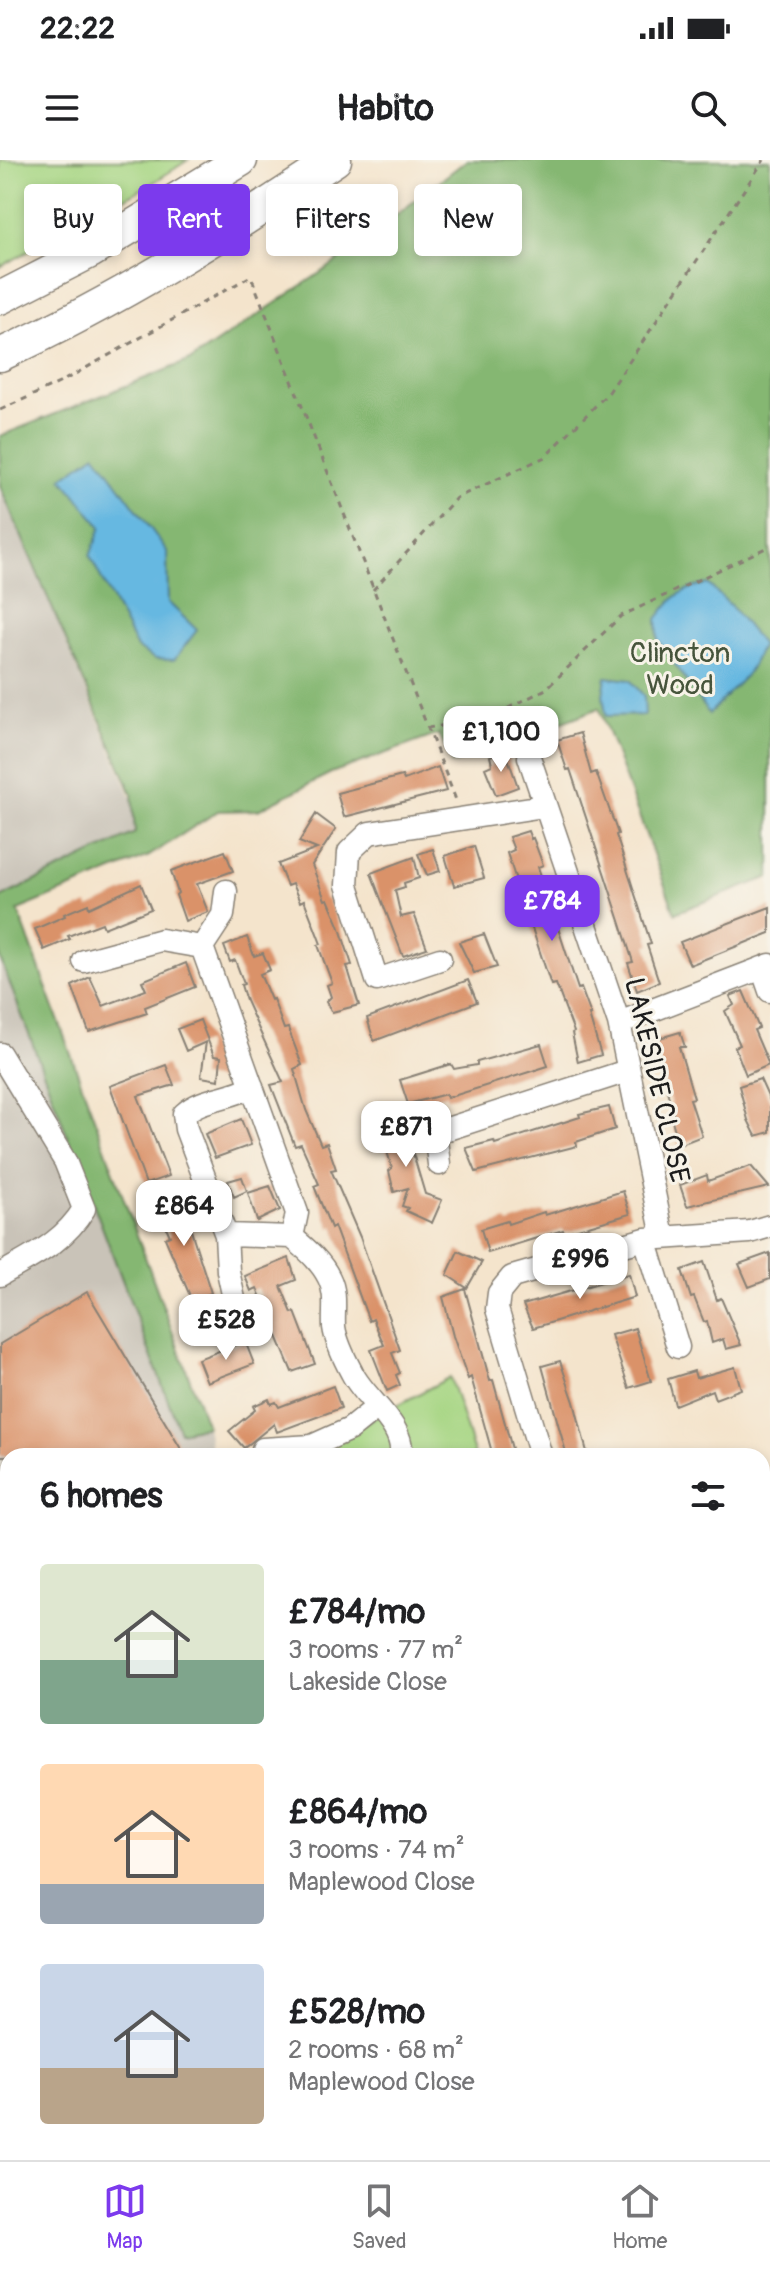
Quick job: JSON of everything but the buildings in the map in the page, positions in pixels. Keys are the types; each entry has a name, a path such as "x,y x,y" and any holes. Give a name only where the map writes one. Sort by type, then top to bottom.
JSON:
{"highway":[{"path":"0,298 90,252 241,160"},
{"path":"0,355 145,281 335,160"}],"street":[{"name":"LAKESIDE CLOSE","path":"529,757 619,1023 654,1238 678,1347"},
{"path":"440,959 377,980 347,885 349,852 369,833 544,806"},
{"path":"202,947 223,915 226,891"},
{"path":"84,961 161,940 202,947"},
{"path":"202,947 297,1213 292,1237"},
{"path":"619,1023 766,967 770,991"},
{"path":"0,1054 65,1161 84,1209 72,1229 0,1275"},
{"path":"439,1164 435,1133 627,1071"},
{"path":"233,1312 226,1235 186,1129 184,1114 193,1106 239,1094 252,1086"},
{"path":"539,1448 497,1309 499,1293 512,1277 654,1238 750,1232 770,1226"},
{"path":"226,1235 292,1237 321,1264 331,1281 335,1304 334,1329 344,1356 353,1376 376,1408 395,1426 402,1448"},
{"path":"279,1448 312,1446 350,1429 376,1408"}],"path":[{"path":"373,590 456,498 545,457 609,392 764,160"},
{"path":"0,410 59,383 251,276 464,818"},
{"path":"427,728 487,719 546,689 621,616 770,546"}],"shaded area":[{"path":"0,486 132,800 135,833 0,898"},
{"path":"0,958 180,1431 207,1426 211,1448 0,1448"}],"green space":[{"path":"0,160 188,160 151,184 138,184 138,191 122,200 122,184 24,184 24,254 0,267"},
{"name":"Clincton Wood","path":"467,160 770,160 770,877 675,913 599,708 452,764 439,734 331,773 258,810 218,811 149,856 18,910 207,1426 180,1432 0,958 0,898 135,833 132,794 0,486 0,436 191,360 344,256 398,256 398,214 414,201 414,256 522,256 522,184 436,184"},
{"path":"450,1377 472,1448 317,1448"}],"water":[{"path":"96,454 167,551 168,602 197,630 174,660 155,659 137,648 90,556 101,527 62,478"},
{"path":"708,584 731,606 762,645 749,672 709,714 658,640 657,619 678,595"},
{"path":"606,677 630,680 644,696 645,715 606,716 603,695"}]}
